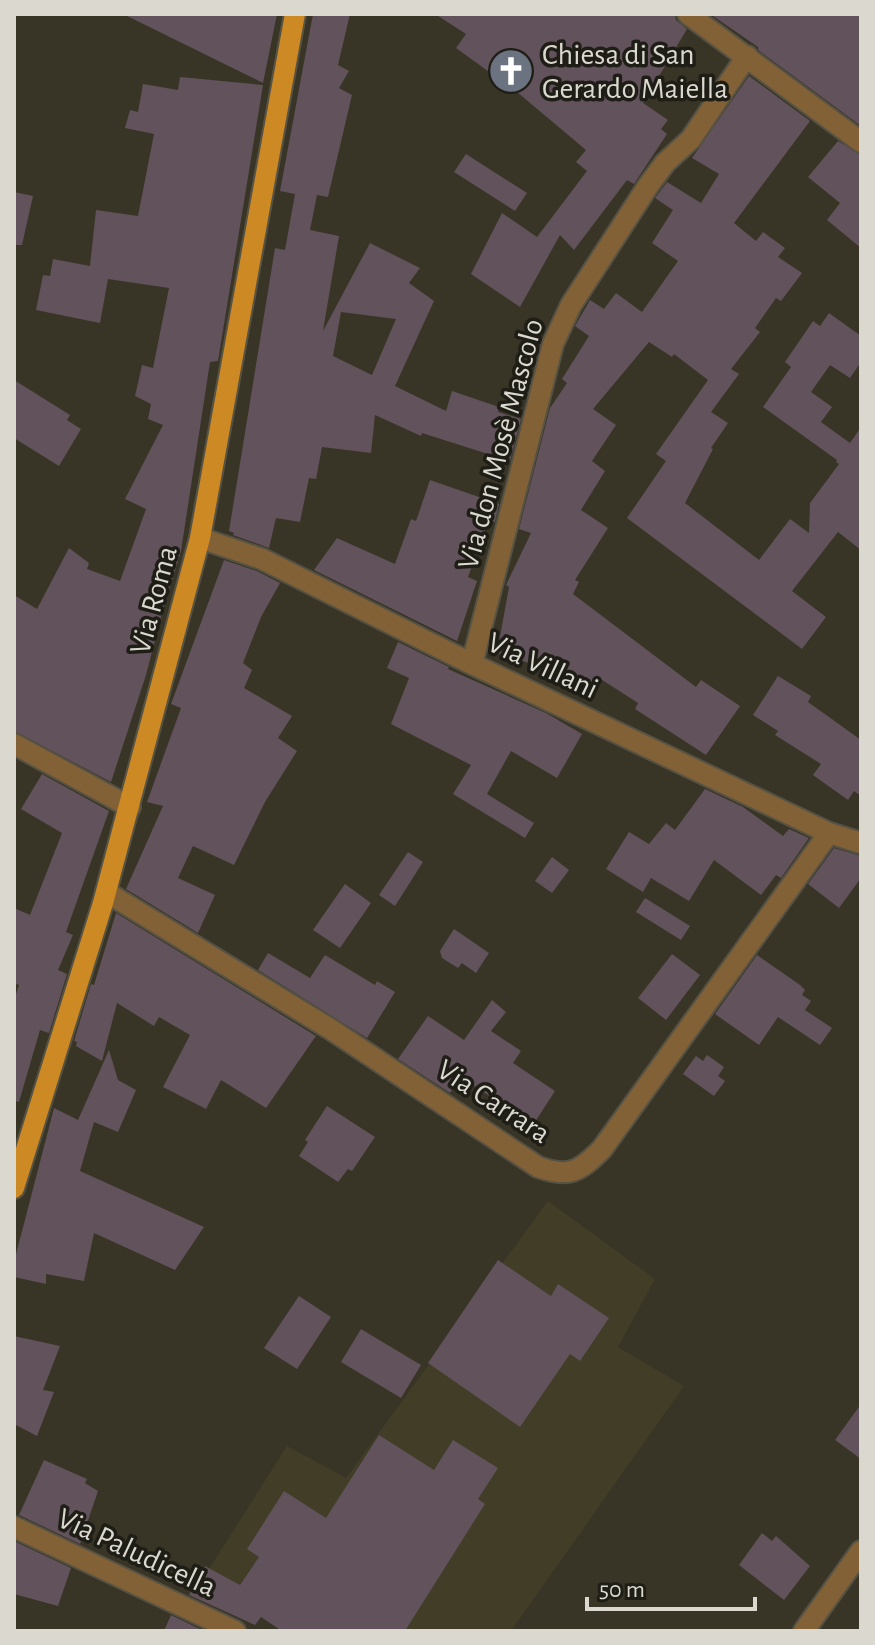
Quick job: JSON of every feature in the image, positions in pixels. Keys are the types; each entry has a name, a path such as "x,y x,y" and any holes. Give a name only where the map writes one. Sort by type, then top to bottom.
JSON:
{"main road":[{"name":"Via Roma","path":"14,1188 106,892 200,538 295,14"}],"street":[{"path":"688,14 861,142"},
{"name":"Via don Mosè Mascolo","path":"472,664 553,344 571,305 648,186 665,163 691,139 747,56"},
{"name":"Via Villani","path":"200,538 262,559 472,664 829,833 861,843"},
{"path":"14,744 130,807"},
{"name":"Via Carrara","path":"106,892 332,1030 538,1167 557,1174 572,1172 587,1164 602,1149 829,833"},
{"name":"Via Paludicella","path":"14,1527 235,1631"},
{"path":"804,1631 861,1551"}],"shaded area":[{"path":"548,1201 655,1279 618,1347 684,1386 511,1631 314,1631 209,1569 287,1446 346,1478"}],"building":[{"path":"123,14 277,14 263,83"},
{"path":"313,14 350,14 338,65 349,71 339,88 352,95 328,197 317,195 310,230 339,236 323,331 370,243 420,268 409,283 434,301 395,386 446,411 452,391 499,407 498,412 521,419 510,461 422,433 421,436 375,415 371,453 322,447 316,479 309,478 300,522 276,518 269,548 229,531 275,248 285,250 295,194 280,191","holes":["341,312 396,319 372,375 333,356"]},
{"path":"435,14 675,14 676,20 687,29 643,103 668,120 661,129 667,134 634,184 627,180 574,250 560,235 520,307 471,274 502,213 537,237 587,171 576,162 586,150 517,92 456,48 466,34"},
{"path":"710,14 861,14 861,126 758,47"},
{"path":"749,76 810,121 734,223 756,241 763,232 785,248 778,257 802,273 781,301 776,298 755,328 760,332 731,369 739,374 711,412 728,423 711,448 685,503 759,560 790,519 809,533 810,503 839,464 763,407 791,367 785,362 813,321 820,326 829,313 861,336 861,362 850,378 830,365 811,392 832,407 821,422 850,443 861,427 861,550 838,532 792,591 826,617 802,649 627,518 666,461 656,454 708,380 674,354 672,357 649,342 593,409 616,425 592,461 605,471 581,510 608,528 575,580 579,582 573,594 696,687 701,680 740,706 706,755 635,709 638,703 599,678 589,692 545,661 542,667 497,653 509,587 506,585 531,533 519,529 550,408 567,383 562,379 589,336 575,326 590,300 604,309 616,293 642,312 678,261 652,243 673,210 655,198 667,182 701,203 719,174 692,158"},
{"path":"180,77 263,85 218,361 210,362 181,551 146,675 111,782 14,731 14,595 37,609 69,548 89,563 87,569 120,581 146,509 125,499 163,425 148,419 151,404 135,396 142,365 153,368 169,288 108,279 100,323 36,310 43,275 50,276 53,259 90,266 96,210 138,216 154,134 125,128 130,110 138,112 143,84 178,90"},
{"path":"838,141 861,155 861,248 827,220 840,203 808,177"},
{"path":"466,154 527,193 515,211 454,172"},
{"path":"14,192 33,196 22,245 14,245"},
{"path":"14,380 70,415 67,420 81,429 59,466 14,438"},
{"path":"430,480 499,504 495,522 489,520 468,577 477,581 457,641 314,570 337,538 395,564 411,519 416,521"},
{"path":"224,560 280,583 261,617 243,663 252,670 244,688 292,716 278,738 297,751 265,802 234,865 193,846 178,878 215,895 198,933 126,889 163,806 147,802 181,708 171,704"},
{"path":"398,642 448,669 546,713 582,734 557,778 511,751 487,794 534,823 525,838 453,794 471,765 391,724 409,678 387,668"},
{"path":"778,676 811,696 808,702 861,740 861,796 854,791 848,800 813,775 821,764 775,735 778,731 753,715"},
{"path":"42,774 109,811 66,932 73,935 58,970 67,974 49,1033 40,1030 19,1102 14,1101 14,1000 19,985 14,983 14,908 30,915 62,833 21,809"},
{"path":"705,789 743,807 783,836 789,829 809,838 781,878 776,875 761,895 714,860 689,901 651,878 643,892 606,869 629,832 649,844 666,823 675,830"},
{"path":"834,848 861,856 861,878 839,908 808,884"},
{"path":"408,852 423,862 395,906 379,895"},
{"path":"552,857 569,870 552,893 535,881"},
{"path":"345,884 371,903 340,948 313,930"},
{"path":"645,898 690,926 681,940 636,912"},
{"path":"116,913 316,1036 266,1108 221,1080 206,1109 163,1087 190,1035 159,1017 154,1026 117,1003 102,1061 76,1046 77,1042 74,1041 91,984 94,985"},
{"path":"454,929 489,953 476,973 462,963 458,968 442,958 440,951"},
{"path":"268,953 310,978 325,955 375,985 377,981 395,992 367,1038 258,970"},
{"path":"672,954 700,975 666,1020 638,998"},
{"path":"757,955 800,985 805,990 802,995 811,1001 805,1010 832,1028 820,1045 778,1017 759,1045 715,1014"},
{"path":"492,1000 506,1012 491,1031 521,1051 513,1063 555,1091 533,1125 461,1077 450,1093 398,1059 428,1016 464,1040"},
{"path":"109,1050 118,1080 136,1090 118,1132 94,1122 80,1171 204,1227 175,1270 94,1233 84,1281 46,1274 46,1284 14,1277 14,1262 54,1108 78,1120"},
{"path":"707,1055 724,1067 718,1076 725,1081 714,1096 683,1074 696,1056 703,1061"},
{"path":"327,1106 375,1137 352,1171 348,1169 338,1182 299,1156 308,1142 305,1140"},
{"path":"498,1260 551,1296 558,1284 609,1318 580,1361 570,1354 520,1427 428,1363"},
{"path":"299,1296 331,1317 297,1369 264,1348"},
{"path":"361,1329 421,1365 401,1398 341,1362"},
{"path":"14,1336 60,1346 43,1390 54,1392 37,1436 14,1424"},
{"path":"861,1404 861,1459 835,1440"},
{"path":"379,1435 434,1470 453,1440 498,1468 478,1499 485,1504 405,1631 282,1631 261,1617 255,1625 189,1595 205,1566 240,1585 259,1557 247,1549 284,1491 326,1518"},
{"path":"44,1460 87,1479 85,1483 98,1491 80,1544 19,1515"},
{"path":"762,1533 772,1541 776,1536 810,1566 784,1600 739,1565"},
{"path":"14,1541 71,1568 58,1606 14,1594"},
{"path":"171,1615 204,1631 164,1631"}],"place":[{"name":"Chiesa di San Gerardo Maiella","path":"511,71"}]}
